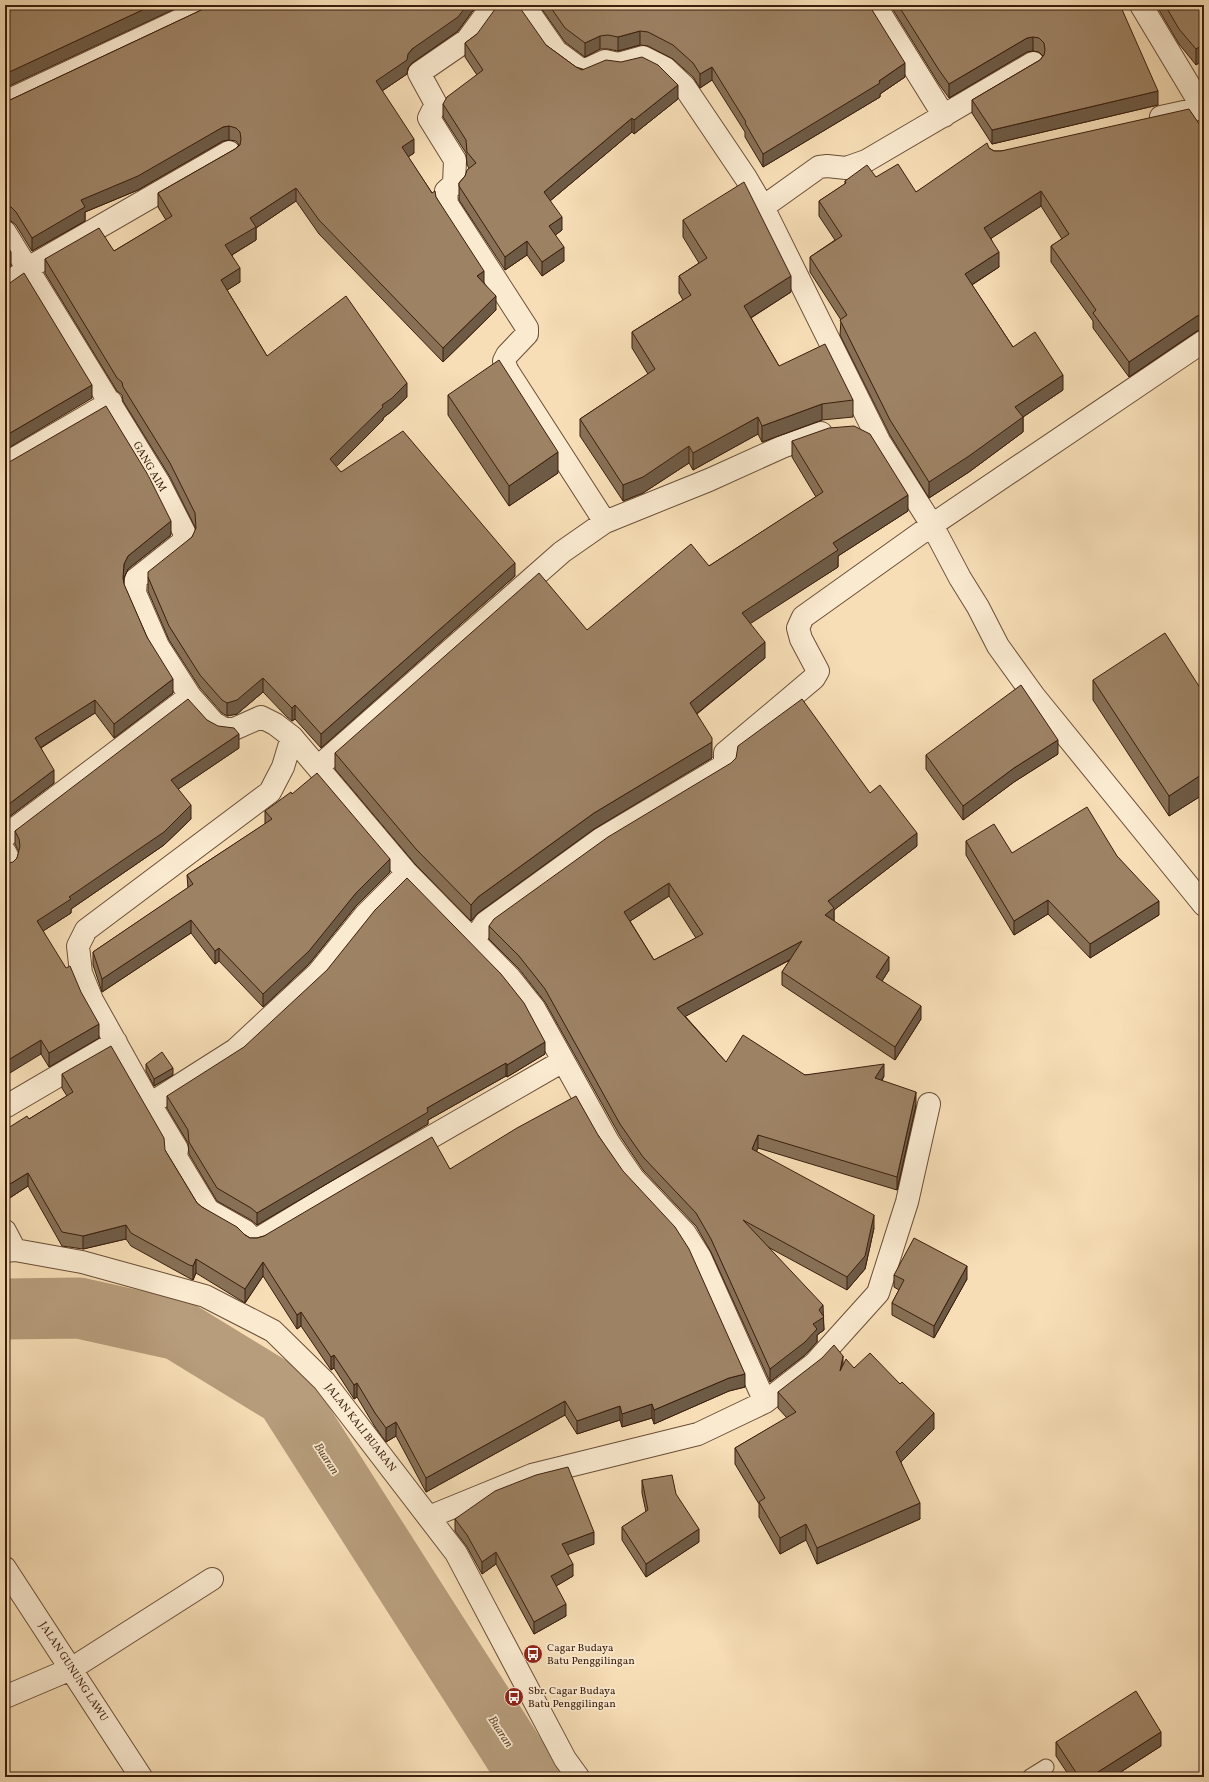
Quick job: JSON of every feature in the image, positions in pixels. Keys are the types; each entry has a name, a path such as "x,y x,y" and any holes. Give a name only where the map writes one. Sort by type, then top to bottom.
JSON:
{"street":[{"path":"5,102 212,5"},
{"path":"493,5 467,40 419,73 436,104 429,118 455,160 454,184 446,191 447,204 527,328 527,334 507,355 504,361 507,370 605,522"},
{"path":"524,5 556,51 583,71 605,61 618,64 642,57 665,68 684,86 746,178 763,207 878,441 932,524 998,646 1034,696 1204,905"},
{"path":"875,5 944,116"},
{"path":"1141,5 1203,109 1142,122"},
{"path":"763,207 819,167 827,166 846,168 866,161 1033,63"},
{"path":"5,286 28,268 229,152"},
{"name":"GANG AIM","path":"5,232 159,482 184,532 184,541 136,579 135,593 158,646 190,696"},
{"path":"474,940 485,923 595,844 725,766 725,753 817,675 818,671 801,639 798,628 803,617 932,524 1204,341"},
{"path":"5,464 110,402"},
{"path":"318,767 562,552 605,522 709,480 782,447 826,432 858,429 878,441"},
{"path":"5,836 190,696 214,723 224,729 234,729 261,717 275,724 292,737 407,873 510,978 534,1008 567,1066 563,1061"},
{"path":"292,737 283,767 270,792 86,930 78,946 81,973 92,1000 177,1149 176,1157 208,1210 245,1231 254,1240 258,1239 334,1193 563,1061"},
{"path":"5,852 8,858 7,865 5,866"},
{"path":"150,1104 235,1050 318,973 366,914 407,873"},
{"path":"5,1107 116,1042"},
{"path":"563,1061 609,1143 633,1178 685,1233 700,1257 765,1402"},
{"path":"429,1517 532,1475 698,1434 765,1402 814,1364 878,1293 906,1202 929,1104"},
{"path":"5,1231 10,1251"},
{"name":"JALAN KALI BUARAN","path":"10,1251 82,1262 205,1296 273,1331 324,1381 456,1553 565,1759 578,1777"},
{"name":"JALAN GUNUNG LAWU","path":"5,1568 141,1777"},
{"path":"5,1697 71,1669 212,1579"}],"lane":[{"path":"1030,1777 1046,1767"}],"building":[{"path":"5,5 153,5 5,74"},
{"path":"212,5 467,5 458,17 412,49 408,54 407,60 376,81 414,139 402,147 432,193 435,191 436,197 484,271 477,276 496,296 443,348 319,220 296,188 250,218 256,227 225,245 240,268 221,280 267,356 346,296 407,383 392,398 382,405 383,407 330,459 341,472 403,431 515,563 321,734 295,705 292,708 263,678 237,700 227,703 222,700 200,675 169,626 148,577 148,572 192,537 196,528 195,513 170,463 123,387 122,382 117,378 45,259 99,228 114,251 172,216 158,193 235,149 240,145 240,132 236,128 229,126 223,127 138,176 81,200 85,207 32,238 16,212 11,207 5,206 5,101"},
{"path":"498,5 518,5 546,45 582,70 606,60 621,62 642,57 658,65 678,85 634,120 632,118 544,192 562,217 549,226 564,247 542,262 527,241 505,257 459,186 459,183 465,176 467,170 476,163 467,152 466,140 443,104 447,97 483,70 465,43 477,34"},
{"path":"549,5 869,5 905,63 879,81 880,83 763,154 745,123 746,122 712,67 700,74 693,63 673,45 648,32 640,31 618,37 608,35 600,36 585,43 565,28"},
{"path":"898,5 1120,5 1158,91 992,130 972,100 1040,60 1044,55 1044,43 1039,38 1027,38 949,84"},
{"path":"1165,5 1204,5 1204,44 1196,49 1179,29"},
{"path":"1189,109 1204,131 1204,314 1197,316 1129,362 1093,313 1096,310 1051,246 1069,234 1041,191 984,228 999,252 965,274 1013,347 1035,332 1063,375 1015,407 1023,417 969,456 929,482 890,420 840,320 847,315 810,257 842,236 819,201 846,183 845,181 867,165 876,177 898,164 916,192 987,143 989,148 994,151 1001,151"},
{"path":"744,182 791,276 744,306 779,366 825,344 853,400 822,404 762,426 758,417 693,453 689,446 643,477 623,485 580,419 655,369 632,332 691,295 679,276 707,258 683,220"},
{"path":"5,242 11,252 5,257"},
{"path":"24,273 92,385 5,436 5,284 7,285"},
{"path":"499,360 558,452 509,486 448,395"},
{"path":"106,406 148,475 171,521 128,556 124,564 123,578 124,584 147,637 173,679 114,724 95,700 35,738 54,770 5,807 5,463 11,461"},
{"path":"854,426 870,434 908,495 833,543 838,550 742,613 765,642 690,703 712,738 712,742 594,813 478,897 471,905 416,849 335,753 539,573 587,630 691,544 709,566 823,492 792,441 829,428"},
{"path":"1165,633 1204,694 1204,773 1169,796 1093,680"},
{"path":"1021,685 1058,740 1014,768 963,806 926,755"},
{"path":"188,699 207,720 218,726 234,728 239,734 171,780 191,805 164,832 69,897 71,899 37,921 66,968 70,966 81,992 99,1024 49,1053 41,1040 5,1062 5,864 13,862 17,858 20,846 19,839 15,831"},
{"path":"802,699 870,793 880,785 917,833 828,901 834,908 825,915 889,957 876,977 921,1006 895,1047 782,972 802,941 677,1008 726,1062 743,1035 805,1075 884,1064 875,1078 916,1092 897,1177 758,1135 752,1149 874,1215 865,1256 847,1277 743,1220 823,1305 819,1310 824,1317 813,1324 817,1329 805,1342 770,1369 711,1239 696,1213 643,1157 620,1124 545,989 519,956 489,926 494,919 608,837 731,763 736,758 738,746","holes":["669,883 703,934 654,960 624,912"]},
{"path":"317,773 390,859 356,893 309,951 263,994 219,948 215,951 191,920 102,979 93,952 193,884 187,875 272,819 265,811 291,792 292,794"},
{"path":"1087,807 1117,856 1159,901 1090,944 1048,900 1014,921 966,841 994,824 1012,853"},
{"path":"407,878 501,974 524,1003 545,1042 507,1065 506,1063 427,1108 428,1112 257,1213 217,1188 189,1142 188,1130 167,1096 244,1047 327,970 375,910"},
{"path":"111,1046 164,1138 165,1150 197,1203 237,1227 250,1238 264,1236 432,1137 450,1169 517,1128 576,1096 598,1135 623,1171 675,1227 689,1249 745,1374 729,1378 654,1410 652,1404 622,1414 620,1406 577,1421 565,1401 426,1478 396,1422 386,1428 357,1383 354,1385 334,1355 331,1357 301,1312 297,1315 263,1262 245,1289 196,1259 193,1266 189,1265 131,1233 126,1225 83,1236 62,1232 28,1173 5,1187 5,1130 27,1116 29,1119 73,1092 62,1074"},
{"path":"162,1052 173,1068 154,1079 146,1064"},
{"path":"914,1238 967,1266 934,1326 892,1303 904,1280 894,1275"},
{"path":"834,1345 843,1356 840,1371 846,1359 854,1368 870,1353 900,1384 902,1382 934,1413 896,1452 920,1503 817,1548 806,1524 780,1538 759,1502 765,1498 735,1448 796,1412 778,1392 822,1358"},
{"path":"568,1467 594,1532 562,1544 573,1564 551,1576 566,1604 534,1622 496,1552 482,1562 467,1535 455,1519 495,1491 536,1475"},
{"path":"672,1475 676,1494 699,1529 646,1564 622,1527 648,1510 642,1480"},
{"path":"1136,1691 1161,1732 1090,1777 1079,1777 1056,1742"}],"waterway":[{"name":"Buaran","path":"5,1309 79,1308 178,1330 286,1396 529,1777"}],"place":[{"name":"Cagar Budaya Batu Penggilingan","path":"533,1654"},
{"name":"Sbr. Cagar Budaya Batu Penggilingan","path":"514,1697"}]}
